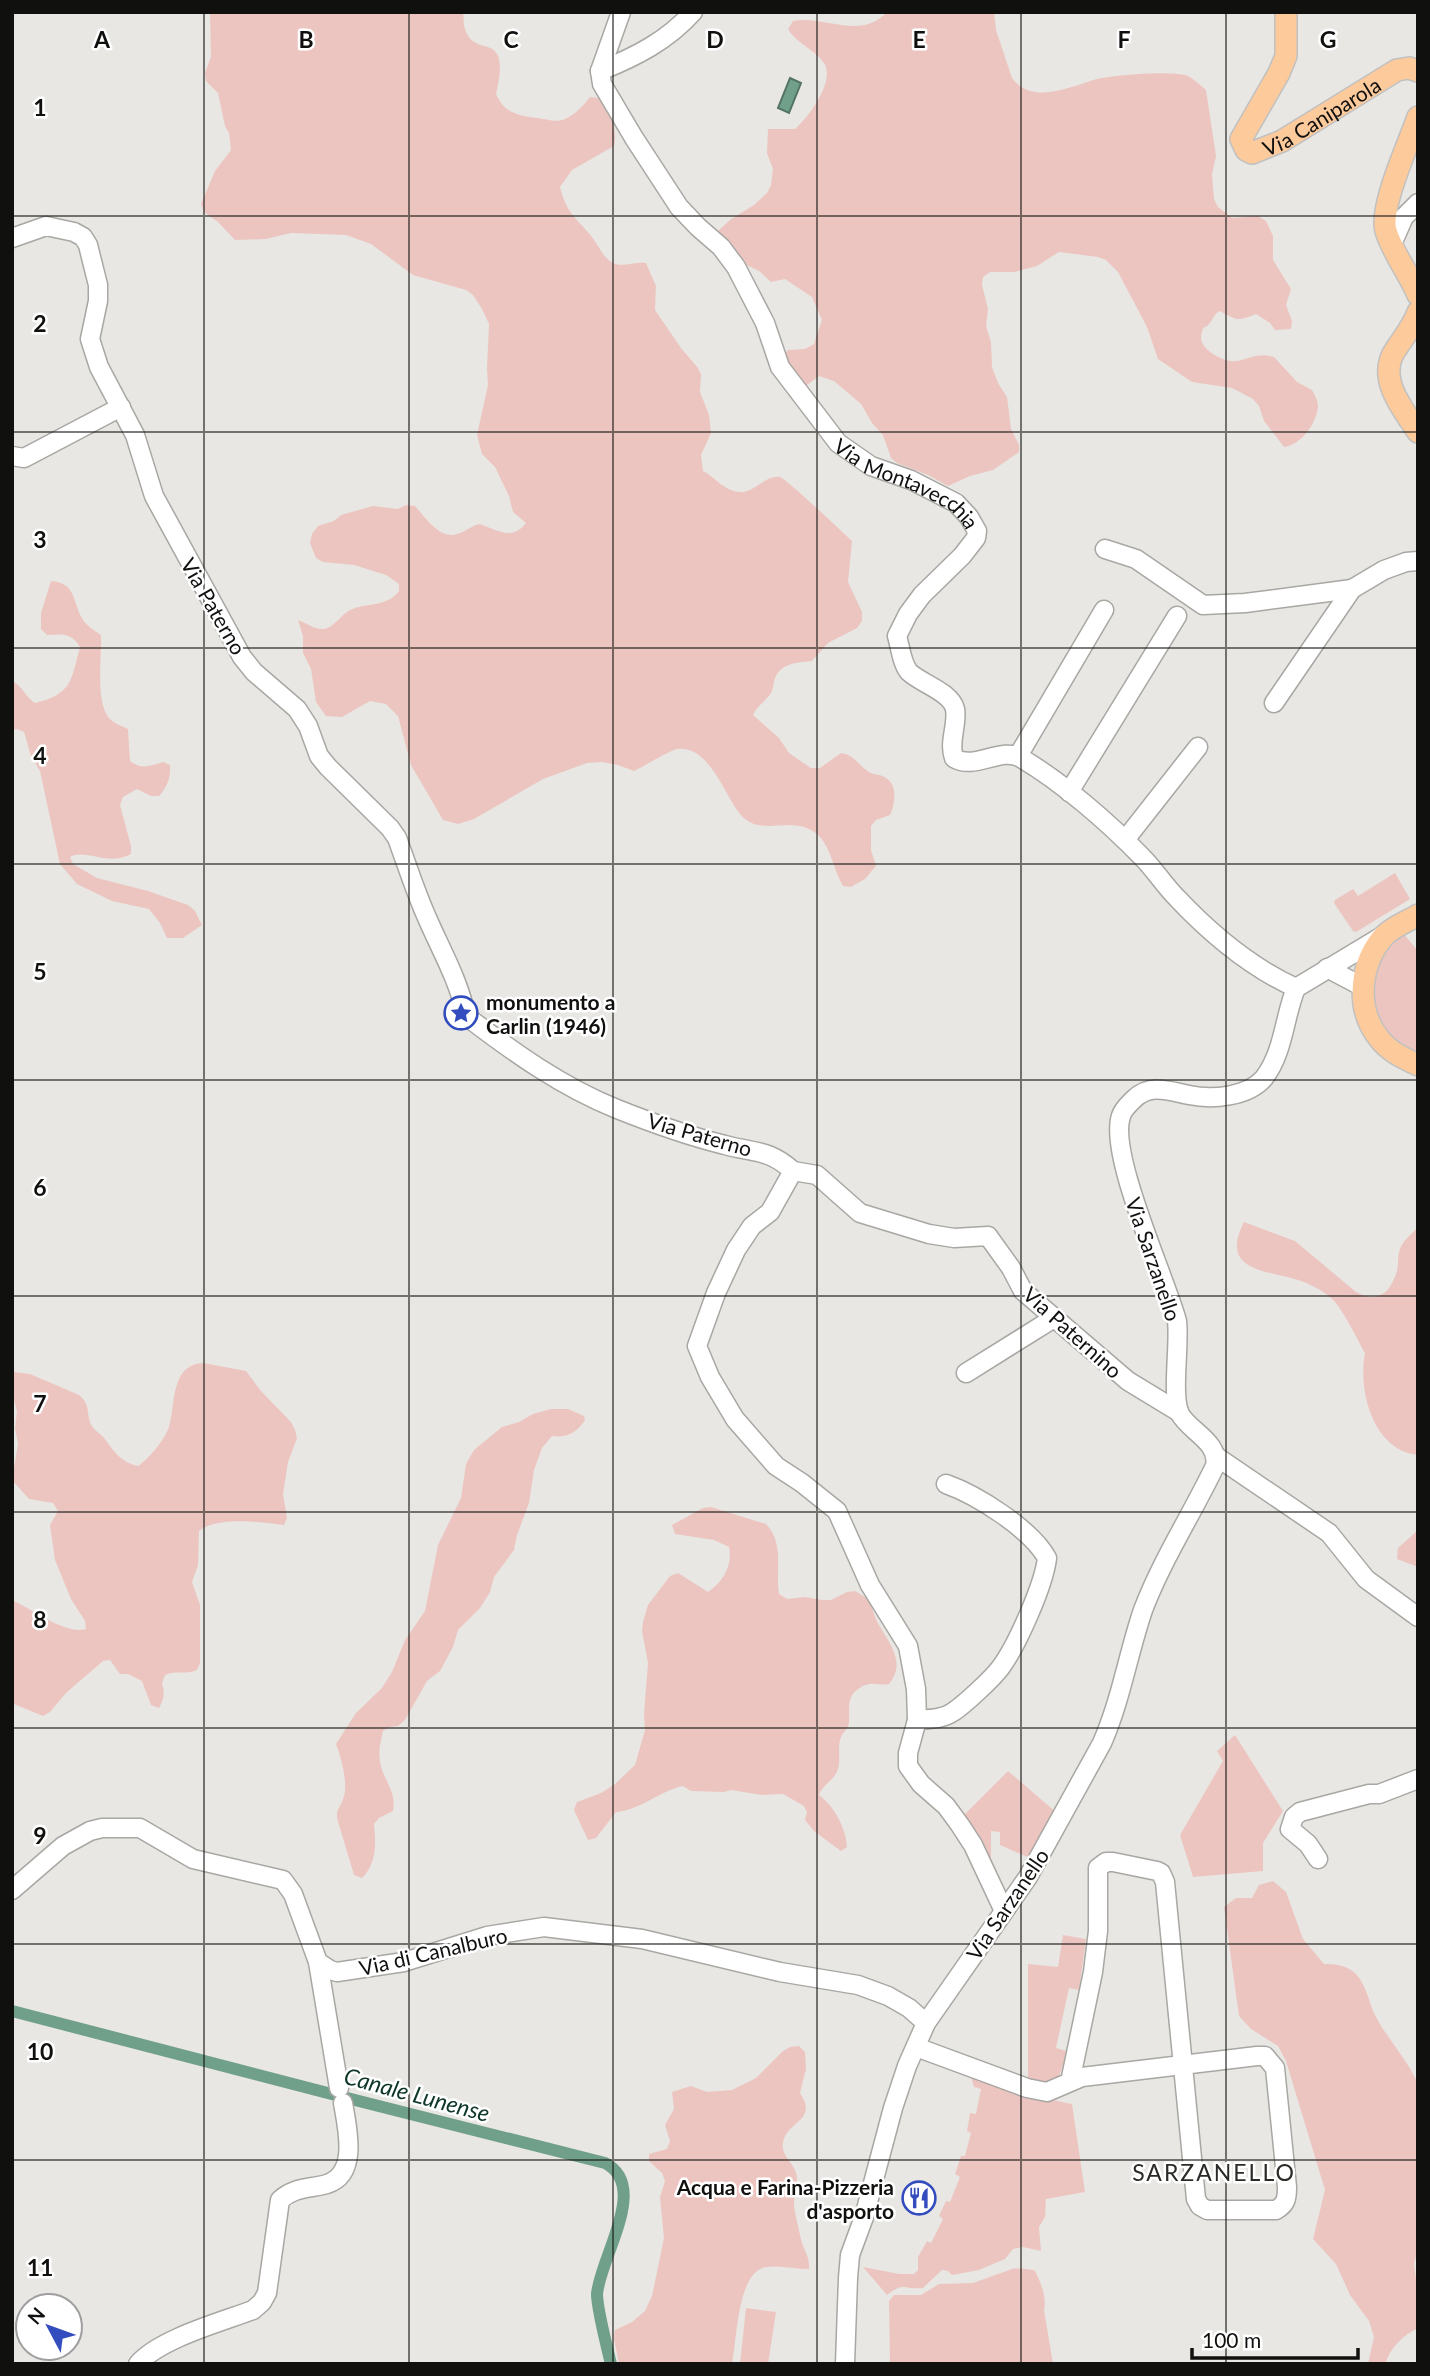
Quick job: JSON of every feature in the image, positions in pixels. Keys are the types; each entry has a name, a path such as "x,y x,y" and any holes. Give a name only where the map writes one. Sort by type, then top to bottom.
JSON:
{"main road":[{"name":"Via Caniparola","path":"1286,12 1286,55 1279,73 1241,139 1246,150 1252,153 1282,141 1397,70 1409,68 1418,71"},
{"path":"1418,117 1385,212 1386,231 1418,295"},
{"path":"1418,312 1390,358 1387,368 1393,390 1418,432"},
{"path":"1418,915 1386,934 1373,953 1364,980 1364,1006 1377,1036 1399,1056 1418,1065"}],"street":[{"path":"600,71 621,12"},
{"path":"600,71 649,49 693,12"},
{"name":"Via Montavecchia","path":"600,71 602,84 680,207 721,247 736,267 765,323 779,367 838,443 871,466 911,480 956,503 969,517 977,531 976,538 962,556 922,595 897,636 907,670 929,687 946,695 955,709 951,751 954,758 965,763 1003,755 1018,756"},
{"path":"1392,244 1404,217 1418,203"},
{"name":"Via Paterno","path":"12,238 46,226 74,232 83,237 88,245 95,267 98,293 95,324 90,339 99,368 135,435 154,496 242,657 254,672 297,709 307,726 318,756 379,816 397,838 427,919 451,968 466,1016 575,1091 690,1135 727,1146 764,1151 780,1158 793,1171"},
{"path":"12,456 24,457 121,407"},
{"path":"1105,549 1136,559 1203,605 1245,603 1352,589 1384,570 1406,562 1418,561"},
{"path":"1274,703 1352,589"},
{"path":"1104,610 1018,756 1069,792 1125,840 1199,919 1269,976 1296,988 1386,934"},
{"path":"1069,792 1177,617"},
{"path":"1125,840 1198,747"},
{"path":"1343,959 1364,980"},
{"path":"1327,968 1364,980"},
{"name":"Via Sarzanello","path":"1179,1412 1177,1321 1131,1191 1120,1144 1120,1117 1137,1096 1161,1088 1205,1097 1241,1093 1253,1088 1272,1065 1284,1035 1296,988"},
{"path":"793,1171 770,1212 752,1226 736,1250 716,1293 697,1346 710,1377 735,1419 776,1466 803,1483 837,1511 870,1585 908,1646 916,1689 917,1720 908,1753 908,1766 921,1784 946,1806 960,1825 973,1845 1003,1911"},
{"name":"Via Paternino","path":"793,1171 817,1175 860,1213 929,1234 954,1238 988,1236 1011,1268 1023,1291 1128,1381 1179,1412"},
{"path":"966,1373 1054,1318"},
{"path":"1179,1412 1217,1457 1329,1533 1348,1560 1366,1579 1418,1617"},
{"name":"Via Sarzanello","path":"845,2364 850,2255 864,2217 893,2108 916,2047 926,2023 1035,1866 1102,1743 1112,1720 1144,1608 1159,1573 1215,1466 1217,1457"},
{"path":"917,1720 938,1719 953,1712 1000,1669 1031,1606 1047,1558 1033,1539 1013,1523 960,1489 946,1484"},
{"path":"1318,1859 1308,1844 1290,1829 1294,1817 1300,1812 1369,1794 1379,1794 1418,1779"},
{"path":"12,1890 63,1846 90,1831 102,1828 140,1828 193,1859 283,1880 293,1894 318,1962 350,2140 344,2169 335,2180 327,2184 288,2193 279,2200 267,2293 262,2302 253,2310 160,2346 143,2357 138,2364"},
{"path":"916,2047 1046,2092 1070,2082 1082,2077 1184,2065 1257,2056 1265,2056 1275,2068 1287,2188 1287,2198 1283,2206 1276,2210 1207,2210 1200,2206 1196,2199 1184,2065 1163,1877 1157,1871 1113,1862 1101,1865 1097,1873 1098,1931 1095,1959 1070,2082"},
{"name":"Via di Canalburo","path":"318,1962 337,1972 404,1962 487,1936 544,1927 642,1939 780,1972 858,1985 888,1996 909,2008 926,2023"}],"shaded area":[{"path":"210,12 463,12 464,27 470,38 496,52 500,73 496,94 508,109 524,116 558,121 573,115 590,97 598,98 602,103 614,127 614,146 572,170 560,187 569,210 610,261 621,265 646,263 656,286 655,310 701,375 700,392 709,415 711,433 701,455 703,471 724,486 740,492 780,477 852,541 848,582 862,612 862,621 857,628 828,643 812,661 782,668 775,678 771,693 753,715 779,738 789,753 811,768 820,768 841,753 853,758 869,772 890,781 894,790 893,806 890,815 876,820 871,826 871,850 876,866 865,879 851,887 843,886 824,843 811,830 792,825 762,826 745,819 709,765 689,750 673,750 634,771 602,762 587,763 543,779 474,819 458,824 443,820 411,765 398,716 386,704 370,701 342,717 326,716 316,702 311,669 303,653 303,636 298,620 317,628 328,628 350,610 388,600 399,591 399,584 386,575 354,565 323,562 316,558 310,543 318,526 334,521 341,515 373,506 398,509 406,505 415,506 439,531 451,535 479,524 509,533 515,532 526,523 513,512 509,496 495,467 482,454 477,435 488,385 489,324 473,295 466,290 413,275 371,244 346,235 291,233 266,239 235,240 204,212 201,204 215,171 231,150 218,93 206,81 205,73 211,57"},
{"path":"887,12 994,12 996,30 1012,78 1030,91 1053,92 1105,77 1157,73 1188,76 1206,90 1216,156 1212,174 1214,199 1218,207 1232,218 1258,216 1266,221 1273,236 1273,260 1291,289 1286,305 1292,321 1291,329 1275,330 1270,323 1256,314 1237,319 1219,311 1204,328 1202,343 1214,355 1230,361 1261,355 1274,357 1297,382 1312,390 1318,406 1317,413 1302,438 1284,447 1264,421 1259,406 1253,399 1232,388 1192,382 1158,359 1147,327 1118,272 1106,260 1098,257 1059,252 1037,266 1014,272 990,272 983,277 992,367 1007,397 1011,429 1019,445 1019,452 993,470 948,486 891,458 883,435 861,404 834,381 819,376 807,385 798,385 782,356 788,350 805,349 814,344 822,320 812,297 785,279 771,282 759,271 736,260 717,232 754,205 767,193 771,185 773,169 767,153 768,129 795,129 807,117 824,89 827,71 824,63 791,34 788,29 793,21 865,25"},
{"path":"790,78 801,83 789,113 778,108"},
{"path":"51,581 70,589 83,620 101,635 102,701 109,718 128,729 130,761 142,766 163,762 170,765 168,782 159,796 151,796 137,789 123,797 120,805 131,854 114,859 83,855 70,857 73,864 97,878 188,905 195,911 202,925 183,938 167,938 149,909 112,901 77,884 60,864 40,771 31,756 24,732 12,730 12,681 35,703 56,695 72,677 80,647 74,639 66,635 47,635 41,629 41,613"},
{"path":"1395,873 1410,899 1356,932 1353,931 1334,903 1335,900 1353,889 1358,896"},
{"path":"1402,932 1418,951 1418,1057 1404,1051 1382,1030 1370,989 1382,953"},
{"path":"1244,1222 1295,1241 1356,1292 1371,1297 1382,1294 1391,1285 1397,1271 1401,1246 1418,1227 1418,1455 1397,1448 1379,1430 1365,1391 1365,1353 1340,1308 1328,1295 1311,1285 1249,1266 1241,1259 1237,1250"},
{"path":"203,1363 246,1371 295,1430 297,1438 288,1462 283,1494 287,1518 284,1525 228,1522 207,1526 199,1531 198,1565 192,1582 200,1605 200,1663 197,1670 165,1675 162,1683 164,1696 159,1708 151,1705 142,1681 128,1674 120,1674 110,1660 103,1661 43,1716 14,1704 12,1600 59,1625 78,1630 86,1629 85,1621 71,1599 55,1560 50,1525 58,1511 53,1503 29,1499 12,1480 18,1444 15,1428 17,1412 12,1390 14,1372 30,1374 79,1395 86,1403 93,1428 122,1459 138,1466 152,1454 167,1432 180,1378 192,1365"},
{"path":"551,1409 568,1409 584,1416 585,1420 571,1434 552,1436 542,1448 514,1550 494,1577 490,1592 480,1608 458,1630 453,1647 440,1671 427,1681 405,1720 398,1726 383,1731 379,1757 393,1797 393,1811 379,1818 374,1824 374,1853 367,1872 362,1878 354,1875 337,1818 345,1784 336,1744 356,1713 382,1688 392,1672 405,1640 425,1611 438,1545 461,1498 466,1464 474,1450 502,1427"},
{"path":"711,1507 766,1524 772,1532 777,1549 779,1594 787,1599 805,1597 831,1600 855,1591 870,1600 875,1617 893,1649 897,1666 889,1684 867,1685 853,1693 848,1727 840,1741 838,1769 819,1795 830,1805 842,1825 847,1847 841,1851 814,1831 805,1820 807,1812 804,1806 783,1794 762,1795 731,1790 691,1791 683,1786 634,1808 616,1812 596,1838 588,1840 574,1810 577,1802 601,1793 635,1765 645,1730 648,1663 642,1631 648,1605 670,1576 678,1573 708,1592 726,1573 730,1560 729,1547 714,1540 675,1534 672,1525 703,1508"},
{"path":"1418,1530 1418,1567 1397,1559 1398,1548"},
{"path":"1235,1735 1283,1811 1263,1843 1263,1871 1193,1877 1180,1835 1223,1761 1217,1751"},
{"path":"1008,1771 1057,1813 1032,1859 1000,1845 1000,1832 991,1831 991,1859 983,1859 963,1816"},
{"path":"1273,1881 1286,1892 1303,1939 1324,1964 1344,1967 1359,1977 1374,2013 1418,2084 1418,2249 1414,2264 1418,2282 1418,2328 1398,2343 1385,2364 1368,2364 1374,2337 1369,2321 1350,2295 1336,2264 1313,2239 1325,2190 1286,2061 1278,2046 1251,2029 1239,2016 1224,1907 1236,1898 1252,1898 1259,1885"},
{"path":"1063,1935 1086,1939 1079,1990 1069,1988 1056,2048 1066,2051 1064,2061 1056,2079 1046,2082 1028,2081 1028,1964 1058,1967"},
{"path":"799,2046 805,2052 806,2069 800,2093 806,2110 785,2136 783,2148 797,2177 794,2206 809,2269 766,2267 756,2272 749,2281 740,2308 732,2364 619,2364 615,2330 632,2322 645,2311 652,2296 664,2238 660,2197 665,2181 662,2173 649,2161 649,2154 667,2149 670,2141 665,2125 674,2109 672,2092 691,2086 707,2092 732,2090 756,2078 783,2051"},
{"path":"967,2073 1029,2095 1072,2104 1085,2192 1046,2199 1045,2217 1039,2227 1041,2251 1023,2247 1013,2249 1005,2259 979,2270 952,2275 942,2270 923,2288 901,2287 887,2295 863,2267 899,2274 914,2274 918,2270 918,2257 927,2241 931,2243 943,2219 939,2216 946,2201 950,2202 960,2177 955,2174 961,2156 965,2156 971,2133 967,2131 970,2113 976,2114 981,2089 974,2087"},
{"path":"1012,2269 1035,2271 1039,2280 1044,2296 1053,2364 890,2364 889,2301 894,2295 921,2295 939,2284 973,2283"},
{"path":"746,2308 776,2312 768,2364 740,2364"}],"waterway":[{"name":"Canale Lunense","path":"12,2011 605,2163 618,2174 623,2188 619,2223 597,2294 611,2364"}],"place":[{"name":"monumento a Carlin (1946)","path":"461,1013"},
{"name":"Acqua e Farina-Pizzeria d'asporto","path":"919,2198"}],"district":[{"name":"SARZANELLO","path":"1214,2172"}]}
